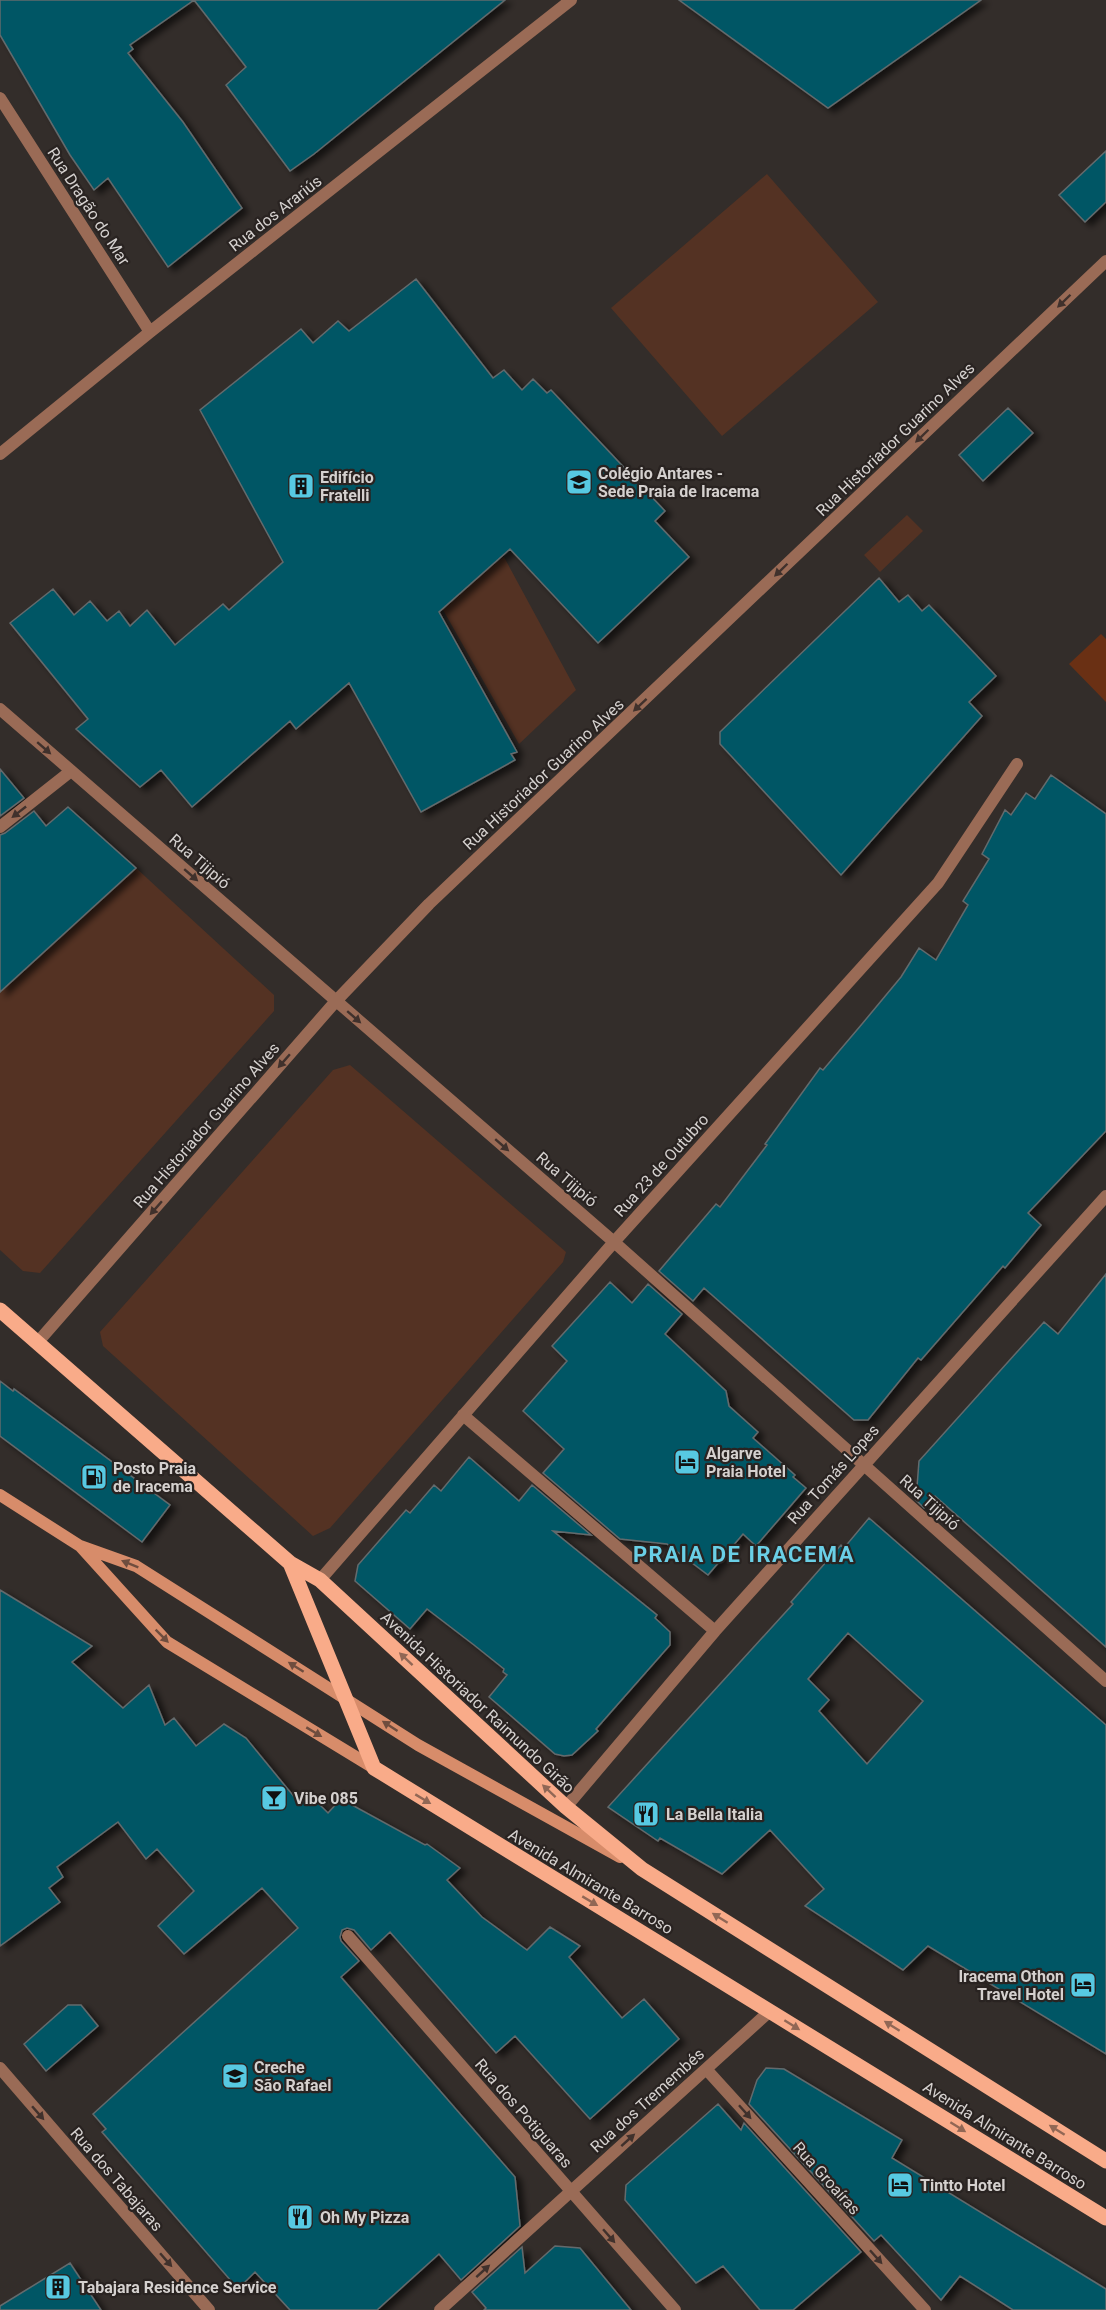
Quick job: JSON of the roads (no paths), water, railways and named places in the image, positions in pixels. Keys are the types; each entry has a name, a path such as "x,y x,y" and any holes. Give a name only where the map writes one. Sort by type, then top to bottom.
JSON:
{"main road":[{"name":"Avenida Historiador Raimundo Girão","path":"0,1310 290,1563 320,1580 566,1807 642,1869"},
{"name":"Avenida Historiador Raimundo Girão","path":"290,1563 374,1768"},
{"name":"Avenida Almirante Barroso","path":"374,1768 1106,2218"},
{"name":"Avenida Almirante Barroso","path":"642,1869 1106,2161"}],"street":[{"name":"Rua dos Arariús","path":"0,454 564,2"},
{"name":"Rua Dragão do Mar","path":"0,98 150,332"},
{"name":"Rua Historiador Guarino Alves","path":"37,1343 336,1001 437,896 1106,261"},
{"name":"Rua Tijipió","path":"0,709 614,1242 1106,1681"},
{"name":"Rua 23 de Outubro","path":"320,1580 614,1242 938,883 1017,764"},
{"path":"0,827 71,771"},
{"name":"Rua Tomás Lopes","path":"566,1807 715,1630 1106,1196"},
{"path":"463,1415 715,1630"},
{"name":"Avenida Almirante Barroso","path":"0,1495 80,1546 136,1566 418,1745 642,1869"},
{"name":"Avenida Almirante Barroso","path":"80,1546 167,1642 374,1768"},
{"name":"Rua dos Potiguaras","path":"348,1936 675,2310"},
{"name":"Rua dos Tremembés","path":"440,2310 770,2011"},
{"name":"Rua dos Tabajaras","path":"0,2068 209,2310"},
{"name":"Rua Groaíras","path":"706,2069 925,2310"}],"place":[{"name":"Colégio Antares - Sede Praia de Iracema","path":"579,482"},
{"name":"Edifício Fratelli","path":"301,486"},
{"name":"Algarve Praia Hotel","path":"687,1462"},
{"name":"Posto Praia de Iracema","path":"94,1477"},
{"name":"Vibe 085","path":"274,1798"},
{"name":"La Bella Italia","path":"646,1814"},
{"name":"Iracema Othon Travel Hotel","path":"1083,1985"},
{"name":"Creche São Rafael","path":"235,2076"},
{"name":"Tintto Hotel","path":"900,2185"},
{"name":"Oh My Pizza","path":"300,2217"},
{"name":"Tabajara Residence Service","path":"58,2287"}],"district":[{"name":"PRAIA DE IRACEMA","path":"744,1554"}]}
